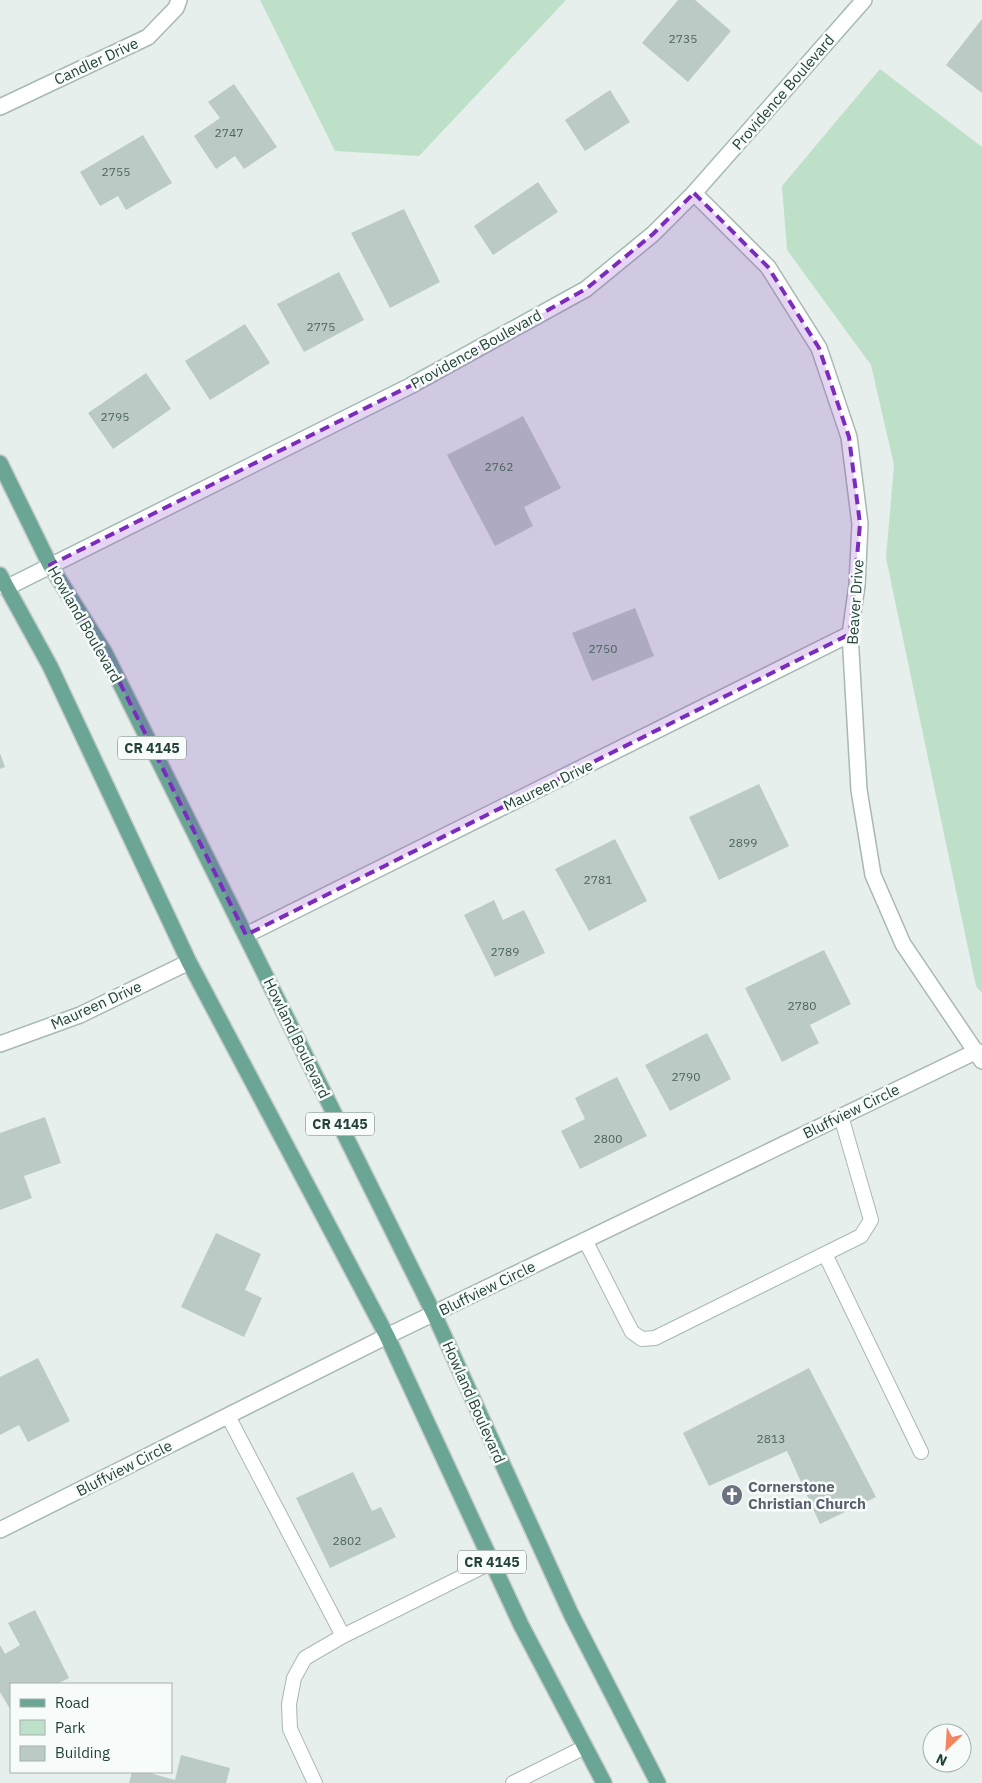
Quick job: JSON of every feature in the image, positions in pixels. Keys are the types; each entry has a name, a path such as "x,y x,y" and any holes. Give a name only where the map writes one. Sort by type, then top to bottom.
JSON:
{"main road":[{"name":"Howland Boulevard","path":"0,463 50,565 105,654 246,936 434,1314 571,1614 658,1783"},
{"name":"CR 4145","path":"2,585 50,666 190,962 387,1336 521,1626 604,1783"}],"street":[{"name":"Candler Drive","path":"0,107 148,37 176,8 178,0"},
{"name":"Providence Boulevard","path":"2,585 50,565 410,386 586,289 653,234 694,192 864,0"},
{"name":"Beaver Drive","path":"694,192 768,267 818,348 849,437 860,524 857,585 850,634 859,790 873,875 903,944 979,1056"},
{"name":"Maureen Drive","path":"246,936 850,634"},
{"name":"Maureen Drive","path":"0,1044 80,1015 190,962"},
{"name":"Bluffview Circle","path":"0,1530 387,1336 584,1240 842,1116 979,1056"}],"lane":[{"path":"584,1240 632,1332 642,1339 655,1338 861,1236 871,1220 842,1116"},
{"path":"825,1254 921,1452"},
{"path":"228,1416 343,1636"},
{"path":"315,1783 290,1729 289,1704 294,1678 305,1658 343,1636 492,1562"},
{"path":"513,1783 586,1747"}],"highlighted area":[{"path":"694,193 768,267 819,348 849,437 860,524 850,634 246,935 105,653 50,565 410,386 586,289 653,234"}],"green space":[{"path":"260,0 566,0 419,156 335,151"},
{"path":"880,69 982,147 982,993 976,986 886,558 894,465 871,365 787,250 782,186"}],"building":[{"path":"678,0 695,0 731,31 688,82 642,43"},
{"path":"982,19 982,93 946,65"},
{"path":"234,84 277,147 244,169 235,156 216,169 194,136 220,118 208,102"},
{"path":"610,90 630,122 585,151 565,120"},
{"path":"143,135 172,183 126,210 118,196 100,206 80,172"},
{"path":"538,182 558,212 493,255 474,226"},
{"path":"404,209 440,282 390,308 351,233"},
{"path":"339,272 364,320 304,352 277,304"},
{"path":"245,324 270,363 210,400 185,361"},
{"path":"146,373 171,409 113,449 88,413"},
{"path":"523,416 561,488 524,507 533,526 495,546 447,455"},
{"path":"635,608 654,656 592,681 572,633"},
{"path":"0,753 5,767 0,769"},
{"path":"759,784 789,846 719,880 689,817"},
{"path":"615,839 647,901 589,931 555,869"},
{"path":"494,900 503,920 524,910 545,953 495,977 464,915"},
{"path":"824,950 851,1004 810,1025 819,1043 782,1062 745,988"},
{"path":"707,1033 731,1079 670,1111 645,1065"},
{"path":"617,1077 647,1136 580,1169 561,1131 585,1119 575,1098"},
{"path":"45,1117 61,1163 24,1176 32,1198 0,1210 0,1133"},
{"path":"216,1233 261,1254 245,1290 262,1298 244,1337 181,1307"},
{"path":"38,1358 70,1421 28,1442 19,1425 0,1435 0,1377"},
{"path":"809,1368 876,1497 820,1524 787,1451 709,1486 683,1433"},
{"path":"353,1472 372,1511 381,1507 396,1537 330,1568 296,1498"},
{"path":"35,1610 69,1678 59,1683 10,1683 10,1709 0,1692 0,1645 5,1654 20,1645 8,1623"},
{"path":"181,1755 230,1768 226,1783 129,1783 132,1773 150,1773 175,1780"}],"place":[{"name":"Cornerstone Christian Church","path":"732,1495"}]}
